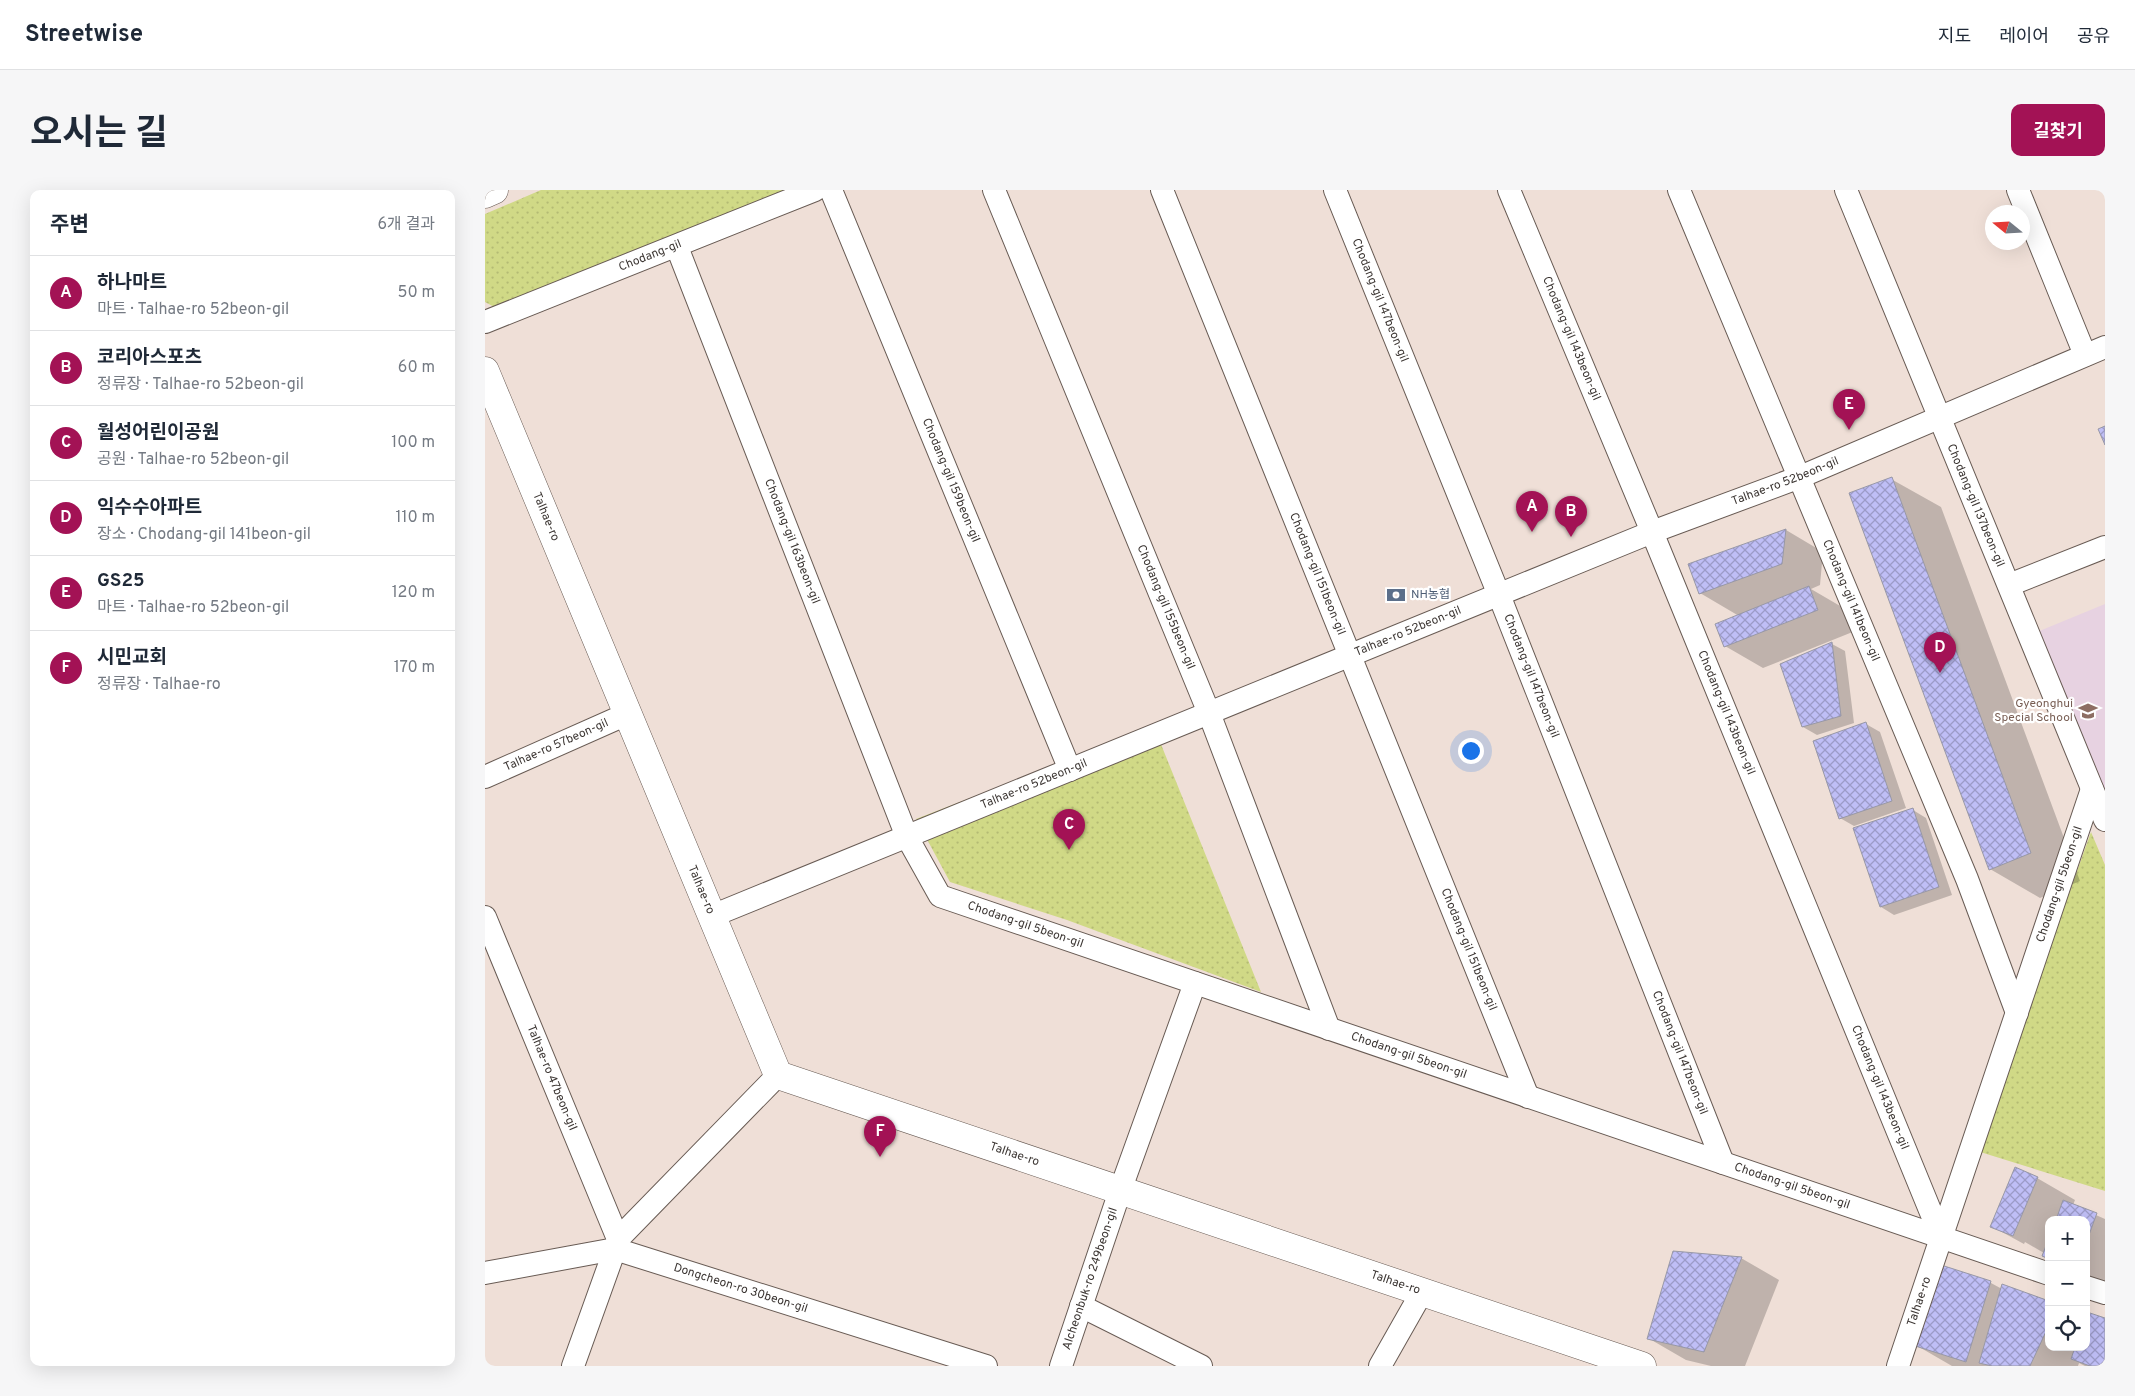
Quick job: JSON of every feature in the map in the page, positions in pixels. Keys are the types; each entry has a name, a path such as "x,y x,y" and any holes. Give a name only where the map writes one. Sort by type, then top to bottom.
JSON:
{"street":[{"path":"485,194 495,190"},
{"name":"Chodang-gil","path":"485,322 677,247 815,190"},
{"name":"Chodang-gil 159beon-gil","path":"831,190 1071,770"},
{"name":"Chodang-gil 155beon-gil","path":"994,190 1209,713 1329,1029"},
{"name":"Chodang-gil 151beon-gil","path":"1162,190 1528,1097"},
{"name":"Chodang-gil 147beon-gil","path":"1335,190 1499,595 1723,1163"},
{"name":"Chodang-gil 143beon-gil","path":"1509,190 1652,532 1941,1237"},
{"name":"Chodang-gil 141beon-gil","path":"1679,190 1800,476 1967,880 2017,1013"},
{"name":"Chodang-gil 137beon-gil","path":"1846,190 1938,418 2009,585 2105,820"},
{"path":"2018,190 2095,351"},
{"name":"Chodang-gil 163beon-gil","path":"677,247 907,837"},
{"name":"Talhae-ro 52beon-gil","path":"712,916 1652,532 1800,476 2095,351"},
{"name":"Talhae-ro","path":"485,372 778,1075 1642,1366"},
{"path":"2009,585 2105,547"},
{"name":"Talhae-ro 57beon-gil","path":"485,777 627,714"},
{"name":"Chodang-gil 5beon-gil","path":"1941,1237 2092,789"},
{"name":"Chodang-gil 5beon-gil","path":"907,837 940,896 2045,1273"},
{"name":"Talhae-ro 47beon-gil","path":"485,917 617,1244"},
{"path":"1121,1191 1195,983"},
{"path":"573,1366 617,1244 778,1075"},
{"name":"Alcheonbuk-ro 249beon-gil","path":"1061,1366 1121,1191"},
{"name":"Talhae-ro","path":"1898,1366 1941,1237"},
{"path":"485,1273 617,1244"},
{"name":"Dongcheon-ro 30beon-gil","path":"617,1244 986,1366"},
{"path":"2090,1288 2105,1293"},
{"path":"1380,1366 1422,1292"},
{"path":"1081,1306 1201,1366"}],"shaded area":[{"name":"Gyeonghui Special School","path":"2105,604 2105,790 2037,632"}],"green space":[{"path":"541,190 786,190 500,310 485,302 485,214"},
{"path":"1154,727 1261,992 1067,920 950,882 916,819"},
{"path":"2091,832 2105,865 2105,1191 1977,1151"}],"building":[{"path":"2105,426 2105,445 2098,429"},
{"path":"1892,477 2031,853 1989,870 1849,493"},
{"path":"1786,529 1782,564 1699,594 1688,564"},
{"path":"1809,586 1818,610 1724,647 1715,624"},
{"path":"1832,642 1841,716 1802,727 1780,664"},
{"path":"1866,722 1892,801 1839,819 1813,741"},
{"path":"1913,808 1939,887 1880,907 1853,828"},
{"path":"2015,1167 2038,1177 2013,1236 1990,1227"},
{"path":"2063,1200 2097,1213 2090,1232 2090,1216 2057,1216"},
{"path":"1673,1251 1742,1257 1704,1352 1647,1339"},
{"path":"1938,1264 1991,1281 1966,1362 1912,1345"},
{"path":"2002,1284 2045,1300 2045,1334 2030,1366 1992,1366 1979,1363"},
{"path":"2090,1313 2105,1318 2105,1366 2090,1366 2071,1359 2074,1351 2090,1351"}],"place":[{"name":"GS25","path":"1849,430"},
{"name":"하나마트","path":"1532,532"},
{"name":"코리아스포츠","path":"1571,537"},
{"name":"NH농협","path":"1396,595"},
{"name":"익수수아파트","path":"1940,673"},
{"name":"Gyeonghui Special School","path":"2088,711"},
{"name":"월성어린이공원","path":"1069,850"},
{"name":"시민교회","path":"880,1157"}]}
